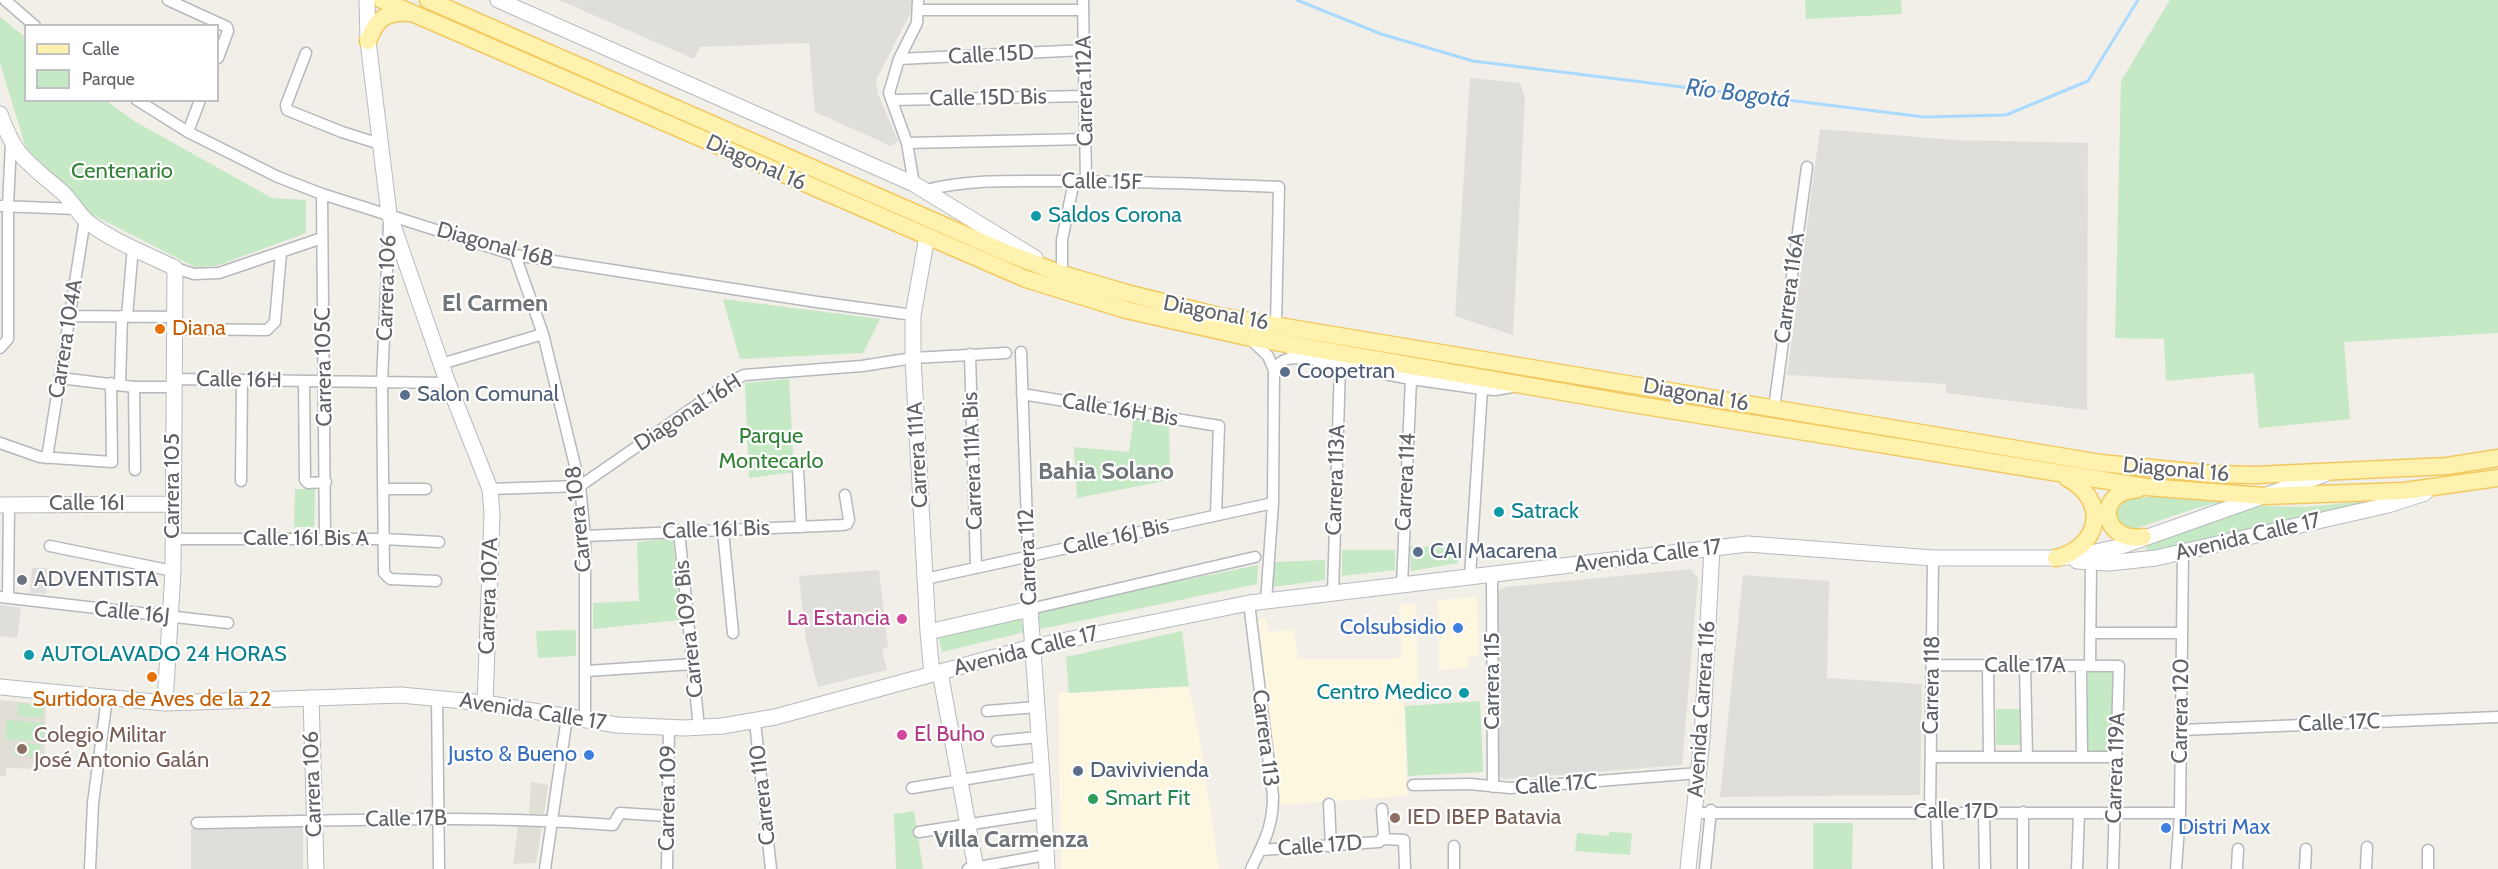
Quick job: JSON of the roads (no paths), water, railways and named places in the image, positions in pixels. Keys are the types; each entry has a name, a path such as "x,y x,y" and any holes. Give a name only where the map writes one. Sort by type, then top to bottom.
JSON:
{"main road":[{"name":"Diagonal 16","path":"382,0 1026,279 1070,294 1170,321 1247,337 1276,333 1774,408 2147,469 2239,475 2335,471"},
{"name":"Diagonal 16","path":"428,0 974,239 1062,274 1155,301 1276,333 1521,384 2061,475 2146,487 2264,496"},
{"path":"368,41 373,27 384,15 399,12 412,13"},
{"name":"Avenida Calle 17","path":"2335,471 2447,466 2498,458"},
{"path":"2056,558 2075,551 2084,544 2094,524 2095,512 2086,491 2061,475"},
{"name":"Avenida Calle 17","path":"2264,496 2370,493 2491,479"},
{"path":"2143,537 2124,537 2116,532 2110,524 2108,515 2115,497 2123,492 2146,487"}],"street":[{"path":"5,0 33,24"},
{"path":"168,0 227,27 228,31 219,55"},
{"name":"Carrera 106","path":"367,0 368,41 389,214 382,382 384,573 390,579 436,581"},
{"name":"Diagonal 16","path":"498,0 920,187 1062,274"},
{"path":"920,187 892,100 890,86 899,59 917,23 918,5 1083,5"},
{"name":"Carrera 112A","path":"1083,5 1086,181"},
{"name":"Calle 15D","path":"899,59 1084,50"},
{"path":"306,53 286,105 287,110 380,144"},
{"name":"Calle 15D Bis","path":"892,100 1085,96"},
{"name":"Diagonal 16B","path":"140,102 188,132 244,162 322,194 515,255 808,301 914,315"},
{"path":"188,132 199,102"},
{"path":"0,114 11,144 28,165 66,196 80,214 104,232 175,268 195,274 212,274 322,238"},
{"path":"907,143 1086,139"},
{"path":"3,347 8,339 4,206 11,144"},
{"name":"Carrera 116A","path":"1774,408 1807,167"},
{"path":"1062,274 1062,240 1074,181"},
{"name":"Calle 15F","path":"920,187 982,182 1074,181 1279,186 1276,333"},
{"name":"Carrera 105C","path":"322,194 325,539"},
{"path":"4,206 80,214"},
{"name":"Carrera 104A","path":"47,458 70,316 80,214"},
{"name":"Carrera 107A","path":"389,214 441,364 490,489 492,515 485,703"},
{"name":"Carrera 111A","path":"927,236 914,315 913,358 927,632 962,780 974,868"},
{"path":"0,443 47,458 112,462 115,384 133,247"},
{"path":"70,316 124,316 174,323 267,330 275,322 281,253"},
{"name":"Carrera 108","path":"515,255 543,334 580,486 585,536 585,720"},
{"name":"Carrera 105","path":"165,703 173,571 175,268"},
{"name":"Diagonal 16","path":"1276,333 1317,361 1340,366 1482,389 1495,390 1521,384"},
{"path":"441,364 543,334"},
{"path":"1247,337 1268,356 1274,370 1273,502 1266,601"},
{"name":"Carrera 112","path":"1021,352 1030,609 1046,862"},
{"path":"913,358 1006,353"},
{"name":"Carrera 111A Bis","path":"970,354 976,568"},
{"name":"Diagonal 16H","path":"580,486 727,384 744,375 862,366 913,358"},
{"path":"1274,370 1288,358 1317,361"},
{"name":"Carrera 113A","path":"1333,593 1340,366"},
{"name":"Calle 16H","path":"60,378 134,387 242,381 448,383"},
{"name":"Carrera 114","path":"1402,585 1411,379"},
{"path":"241,481 242,381"},
{"name":"Carrera 105C","path":"304,381 307,482 326,482"},
{"path":"134,387 135,470"},
{"path":"1470,577 1482,389"},
{"name":"Calle 16H Bis","path":"1022,394 1219,426 1216,515"},
{"path":"798,469 801,527"},
{"path":"2491,479 2498,469"},
{"name":"Avenida Calle 17","path":"0,687 165,703 380,695 437,697 585,720 669,728 699,728 755,722 1032,647 1249,603 1759,544 1933,558 2056,558 2100,552 2335,471"},
{"path":"490,489 580,486"},
{"name":"Avenida Calle 17","path":"2056,558 2091,564 2147,559 2388,505 2436,487"},
{"path":"384,489 426,489"},
{"name":"Calle 16I Bis","path":"585,536 848,524 845,495"},
{"name":"Calle 16J Bis","path":"925,579 1273,502"},
{"name":"Calle 16I","path":"4,505 173,504"},
{"path":"4,505 4,598"},
{"name":"Carrera 109 Bis","path":"679,531 699,728"},
{"path":"723,531 733,633"},
{"path":"2143,537 2141,546 2147,559"},
{"name":"Calle 16I Bis A","path":"173,539 384,539 439,542"},
{"path":"50,546 173,571"},
{"name":"Avenida Carrera 116","path":"1688,869 1698,773 1712,548"},
{"name":"Carrera 120","path":"2176,869 2180,813 2183,552"},
{"path":"927,632 1255,557"},
{"name":"Carrera 118","path":"1933,558 1931,757 1938,869"},
{"path":"2082,757 2086,666 2090,633 2091,564"},
{"name":"Carrera 115","path":"1492,574 1493,787"},
{"name":"Calle 16J","path":"4,598 228,623"},
{"name":"Carrera 113","path":"1249,603 1273,796 1272,823 1251,869"},
{"path":"2090,633 2182,633"},
{"path":"586,671 693,664"},
{"name":"Calle 17A","path":"1932,665 2119,666"},
{"path":"1988,665 1989,757"},
{"path":"2025,666 2027,757"},
{"name":"Carrera 119A","path":"2113,869 2119,666"},
{"path":"437,697 439,869"},
{"path":"90,869 93,804 107,698"},
{"name":"Carrera 106","path":"311,699 316,869"},
{"path":"987,711 1037,707"},
{"path":"545,869 567,717"},
{"name":"Calle 17C","path":"2181,730 2498,717"},
{"name":"Carrera 110","path":"755,722 771,869"},
{"name":"Carrera 109","path":"667,869 669,728"},
{"path":"997,741 1039,737"},
{"path":"1931,757 2117,757"},
{"path":"912,789 1041,767"},
{"name":"Calle 17C","path":"1413,785 1470,784 1510,788 1698,773"},
{"path":"1329,804 1331,847"},
{"name":"Calle 17D","path":"1261,850 1379,842 1383,839 1382,809"},
{"name":"Calle 17D","path":"1695,810 2180,813"},
{"path":"1705,869 1711,811"},
{"path":"1983,812 1985,869"},
{"path":"2023,812 2023,869"},
{"name":"Calle 17B","path":"197,824 438,818 552,820 615,824 620,813 667,816"},
{"path":"919,832 1044,813"},
{"path":"2077,869 2079,813"},
{"path":"1383,839 1404,840 1405,869"},
{"path":"1454,846 1454,869"},
{"path":"2366,869 2367,847"},
{"path":"2237,869 2238,849"},
{"path":"2305,869 2306,849"},
{"path":"2428,850 2428,869"},
{"path":"974,868 1046,862"}],"waterway":[{"name":"Río Bogotá","path":"1297,0 1381,34 1473,61 1924,117 2006,115 2088,81 2138,0"}],"place":[{"name":"Saldos Corona","path":"1036,216"},
{"name":"Diana","path":"160,329"},
{"name":"Coopetran","path":"1285,372"},
{"name":"Salon Comunal","path":"405,395"},
{"name":"Satrack","path":"1499,512"},
{"name":"CAI Macarena","path":"1418,552"},
{"name":"ADVENTISTA","path":"22,580"},
{"name":"La Estancia","path":"902,619"},
{"name":"Colsubsidio","path":"1458,628"},
{"name":"AUTOLAVADO 24 HORAS","path":"29,655"},
{"name":"Surtidora de Aves de la 22","path":"152,677"},
{"name":"Centro Medico","path":"1464,693"},
{"name":"El Buho","path":"902,735"},
{"name":"Colegio Militar José Antonio Galán","path":"22,749"},
{"name":"Justo & Bueno","path":"589,755"},
{"name":"Davivivienda","path":"1078,771"},
{"name":"Smart Fit","path":"1093,799"},
{"name":"IED IBEP Batavia","path":"1395,818"},
{"name":"Distri Max","path":"2166,828"}],"district":[{"name":"El Carmen","path":"495,304"},
{"name":"Bahia Solano","path":"1106,472"},
{"name":"Villa Carmenza","path":"1011,840"}],"park label":[{"name":"Centenario","path":"122,172"},
{"name":"Parque Montecarlo","path":"771,450"}]}
